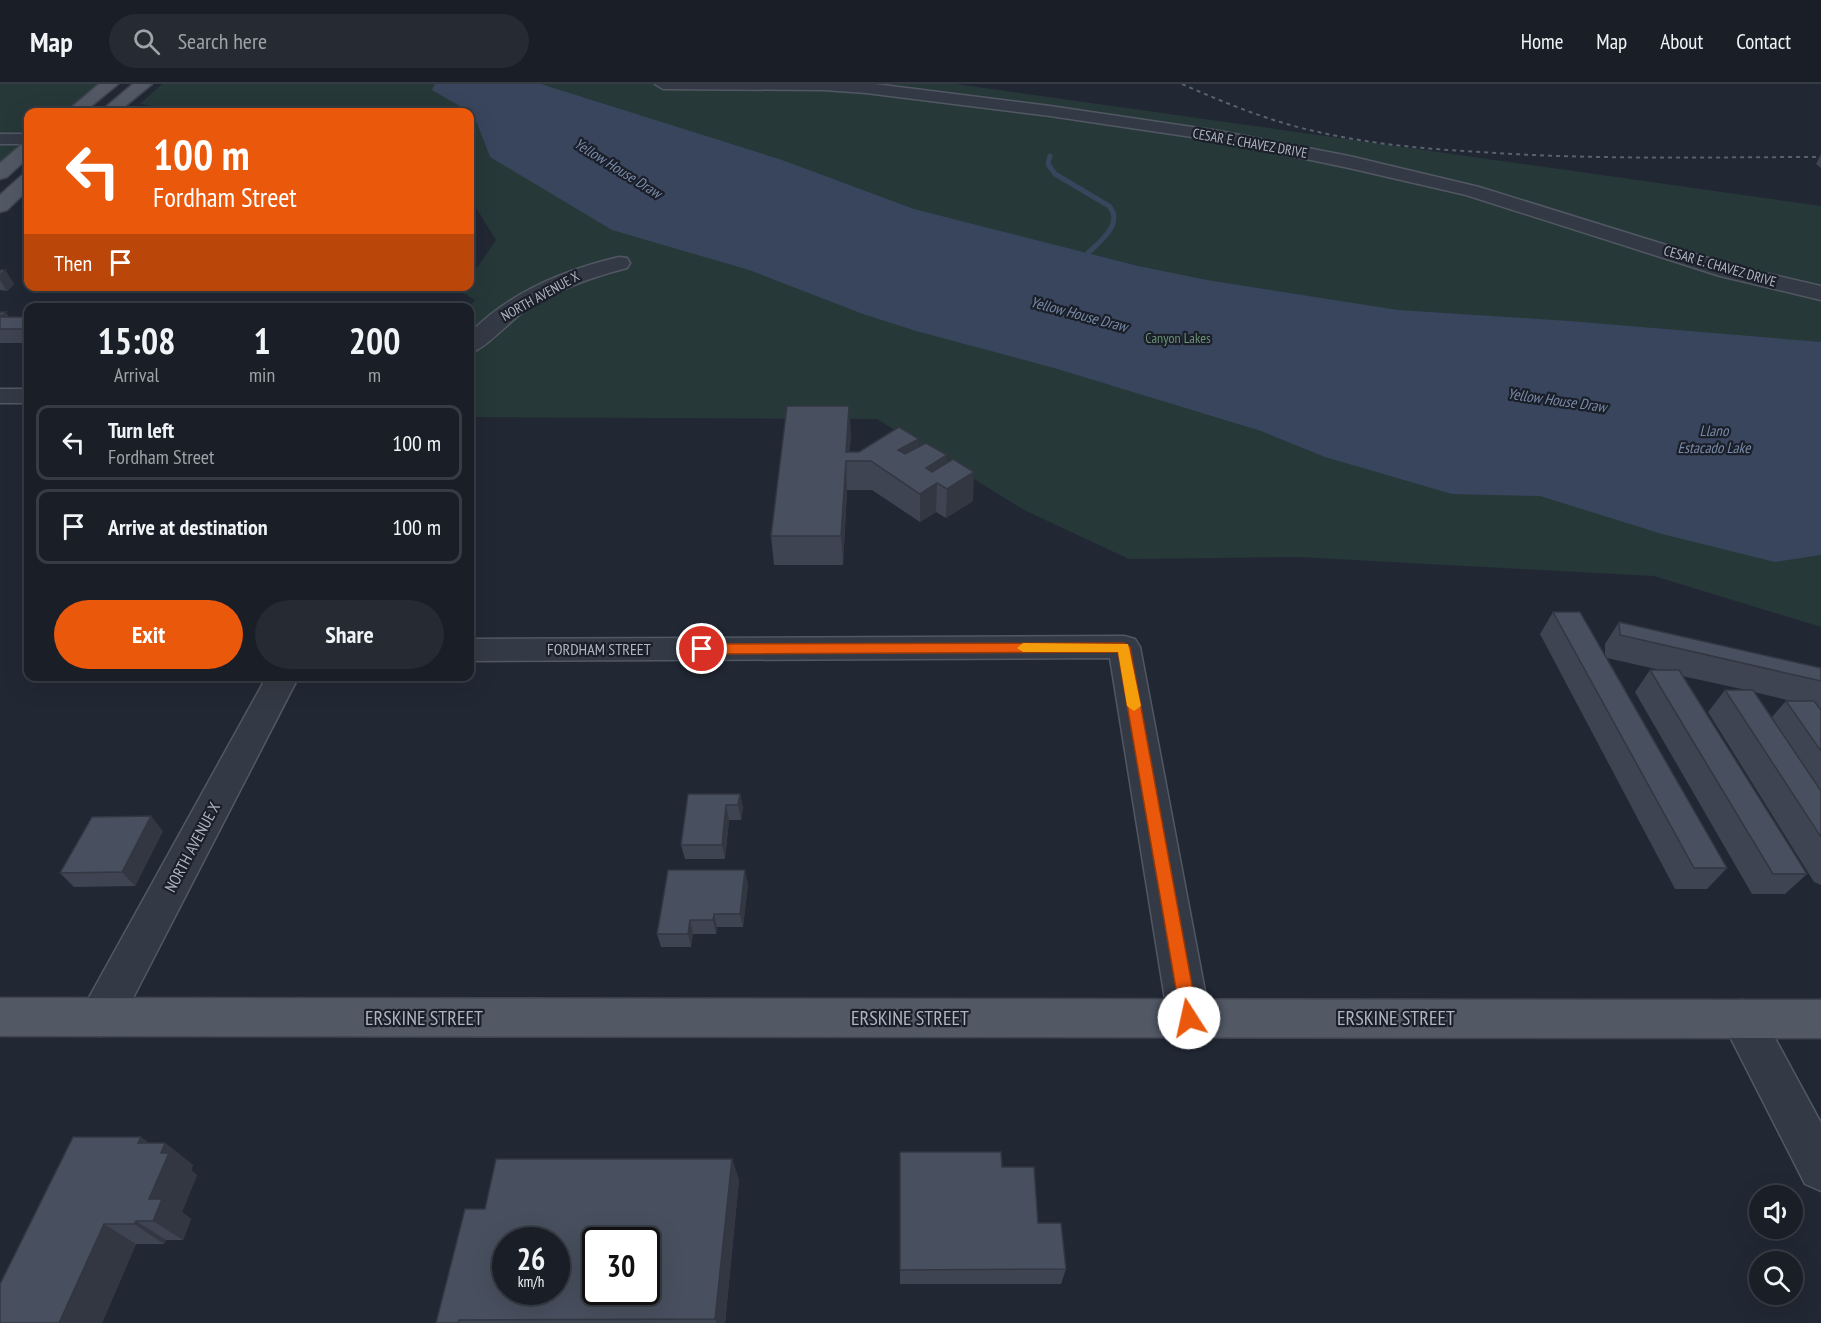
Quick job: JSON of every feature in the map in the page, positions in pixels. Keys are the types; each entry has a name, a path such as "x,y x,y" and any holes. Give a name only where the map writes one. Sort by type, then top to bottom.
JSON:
{"main road":[{"path":"79,108 110,84"},
{"path":"113,108 144,84"},
{"path":"0,173 24,152"},
{"path":"0,206 24,184"},
{"name":"ERSKINE STREET","path":"0,1017 1821,1019"}],"street":[{"name":"CESAR E. CHAVEZ DRIVE","path":"663,84 814,85 866,88 1219,136 1472,190 1728,271 1821,293"},
{"path":"0,140 24,139"},
{"name":"NORTH AVENUE X","path":"474,342 498,319 565,279 619,263"},
{"path":"0,396 24,396"},
{"name":"FORDHAM STREET","path":"474,650 1124,647 1189,1018"},
{"name":"NORTH AVENUE X","path":"101,1017 280,681"},
{"path":"1742,1019 1821,1168"}],"green space":[{"path":"0,84 104,84 74,108 24,108 24,148 0,169"},
{"name":"Canyon Lakes","path":"162,84 956,84 1821,206 1821,627 1654,576 1299,557 1129,559 1024,510 877,419 474,417 472,303 475,300 460,291 474,291 474,272 496,240 474,204 474,108 165,108 140,104"}],"water":[{"name":"Llano Estacado Lake","path":"435,84 541,84 782,160 914,209 1138,266 1207,280 1398,310 1569,321 1821,342 1821,555 1775,562 1662,534 1540,496 1452,494 1325,457 1261,431 1054,368 916,331 863,314 749,270 612,230 490,157 474,118 474,108 463,108 432,90"}],"building":[{"path":"0,317 24,317 24,329 0,329"},
{"path":"787,406 849,406 846,452 859,452 899,427 919,439 898,450 905,454 926,443 947,455 926,468 932,472 953,459 974,472 947,489 937,483 920,494 871,461 846,461 841,536 771,536"},
{"path":"1553,612 1580,612 1727,868 1694,868"},
{"path":"1619,622 1821,668 1821,681 1620,635"},
{"path":"1650,670 1679,670 1807,874 1773,874"},
{"path":"1725,690 1753,690 1821,791 1821,837"},
{"path":"1786,701 1814,701 1821,710 1821,751"},
{"path":"688,794 740,794 738,805 726,805 722,845 681,845"},
{"path":"151,816 122,872 60,873 92,817"},
{"path":"668,870 745,870 740,914 714,914 713,920 690,920 688,934 657,934"},
{"path":"73,1137 141,1137 138,1143 165,1143 161,1153 169,1153 149,1199 162,1199 153,1221 136,1221 134,1224 104,1224 59,1323 0,1323 0,1284"},
{"path":"900,1152 1001,1152 1002,1167 1034,1167 1038,1223 1061,1223 1066,1269 900,1270"},
{"path":"496,1159 732,1159 715,1319 459,1320 458,1323 436,1323 465,1209 485,1209"}],"waterway":[{"path":"1050,156 1048,164 1055,174 1109,206 1113,212 1114,219 1109,231 1088,253"}],"railway":[{"path":"1182,84 1247,111 1297,127 1335,136 1397,145 1523,155 1651,158 1821,157"}],"slow traffic":[{"path":"1023,648 1124,647 1134,706"}],"route":[{"path":"702,649 1124,647 1189,1018"}],"water label":[{"name":"Yellow House Draw","path":"618,168"},
{"name":"Yellow House Draw","path":"1079,314"},
{"name":"Yellow House Draw","path":"1557,400"}]}
